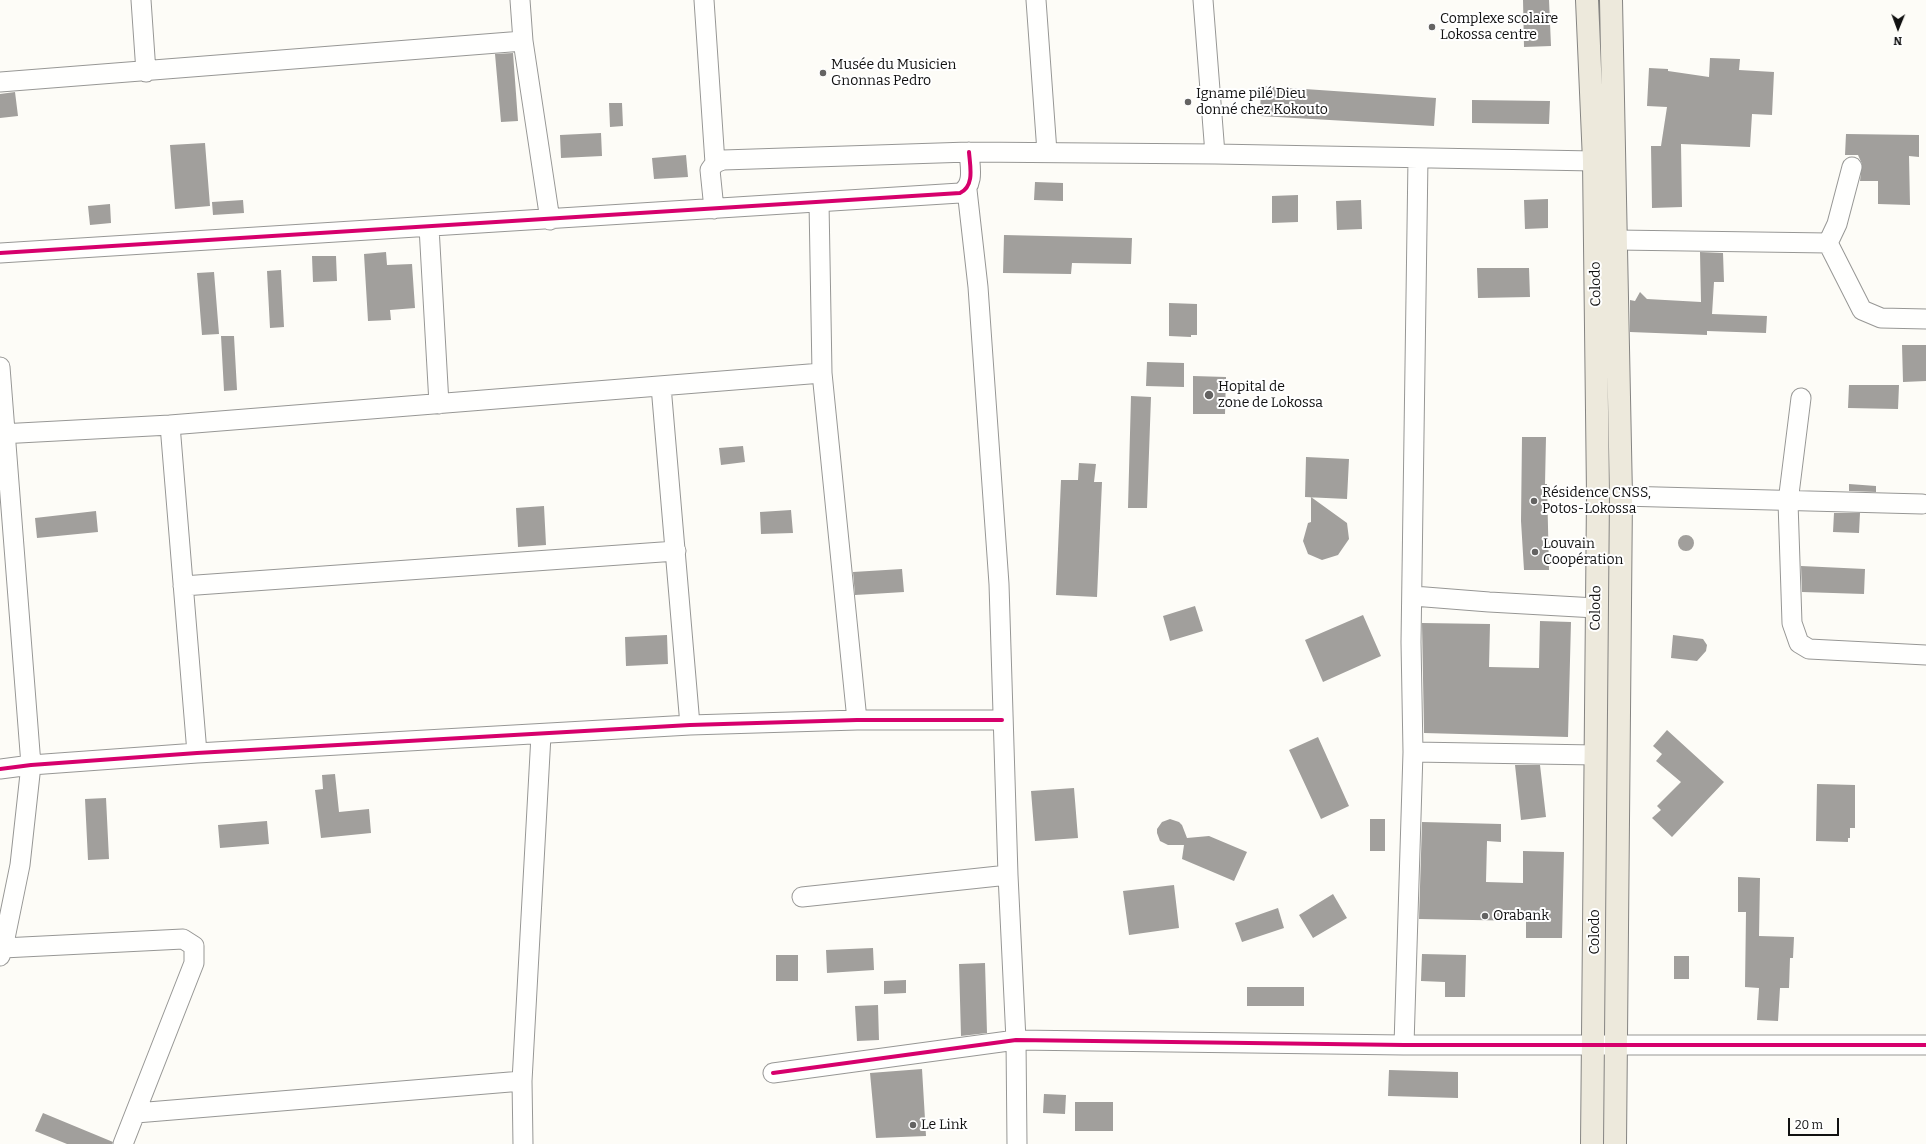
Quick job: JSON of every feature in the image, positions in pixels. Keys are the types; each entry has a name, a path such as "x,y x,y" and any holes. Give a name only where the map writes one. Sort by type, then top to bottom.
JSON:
{"main road":[{"name":"Colodo","path":"1587,0 1594,161 1598,495 1592,1144"},
{"name":"Colodo","path":"1611,0 1621,496 1615,1144"}],"street":[{"path":"142,0 146,72"},
{"path":"520,0 523,41 550,220"},
{"path":"704,0 715,163"},
{"path":"1036,0 1047,152"},
{"path":"1203,0 1215,154"},
{"path":"0,82 146,72 523,41"},
{"path":"969,152 970,183 967,190 978,287 999,584 1002,720 1016,1040 1017,1144"},
{"path":"714,209 710,170 715,163 723,160 969,152 1047,152 1594,161"},
{"path":"1404,1045 1413,752 1411,642 1413,596 1418,158"},
{"path":"1828,243 1837,224 1852,167"},
{"path":"0,253 550,220 960,193 967,190"},
{"path":"819,202 822,373 857,720"},
{"path":"429,227 439,404"},
{"path":"1617,240 1828,243"},
{"path":"1828,243 1862,310 1881,318 1926,319"},
{"path":"0,367 3,434 31,765 20,865 2,952 183,939 194,946 194,963 123,1144"},
{"path":"3,434 170,425 822,373"},
{"path":"662,386 690,725"},
{"path":"1801,398 1788,502 1792,623 1798,642 1809,649 1926,655"},
{"path":"170,425 197,753"},
{"path":"1621,496 1788,502 1922,504"},
{"path":"183,586 676,551"},
{"path":"1413,596 1596,608"},
{"path":"0,769 31,765 197,753 541,735 690,725 857,720 1002,720"},
{"path":"523,1144 522,1081 541,735"},
{"path":"1413,752 1596,755"},
{"path":"802,897 1008,875"},
{"path":"773,1074 1016,1040 1404,1045 1926,1046"},
{"path":"136,1113 522,1081"}],"building":[{"path":"1523,0 1549,0 1551,46 1524,47"},
{"path":"513,53 518,121 501,122 495,54"},
{"path":"1710,58 1740,59 1739,70 1774,72 1772,115 1752,114 1750,147 1681,144 1682,207 1652,208 1651,146 1661,146 1667,107 1647,106 1649,68 1668,69 1668,71 1709,77"},
{"path":"1261,86 1436,98 1434,126 1260,116"},
{"path":"15,92 18,116 0,118 0,94"},
{"path":"1472,100 1550,101 1549,124 1472,123"},
{"path":"609,103 622,103 623,126 610,127"},
{"path":"601,133 602,156 561,158 560,135"},
{"path":"1846,134 1919,135 1919,157 1909,156 1910,205 1878,204 1878,181 1860,181 1862,164 1858,155 1845,155"},
{"path":"205,143 210,206 175,209 170,145"},
{"path":"686,155 688,177 654,179 652,158"},
{"path":"1035,182 1063,183 1063,201 1034,200"},
{"path":"1298,195 1298,222 1272,223 1272,196"},
{"path":"1548,199 1548,228 1525,229 1524,200"},
{"path":"243,200 244,213 213,215 212,202"},
{"path":"1361,200 1362,229 1337,230 1336,201"},
{"path":"110,204 111,223 90,225 88,206"},
{"path":"1004,235 1132,238 1131,264 1072,263 1071,274 1003,273"},
{"path":"386,252 387,265 412,264 415,308 390,310 391,320 368,321 364,254"},
{"path":"1700,252 1723,253 1724,282 1714,282 1712,314 1767,316 1766,333 1707,331 1707,335 1630,332 1630,300 1635,301 1640,292 1647,299 1701,302"},
{"path":"312,256 336,256 337,281 313,282"},
{"path":"1477,268 1529,268 1530,297 1478,298"},
{"path":"281,270 284,327 270,328 267,271"},
{"path":"214,272 219,334 202,335 197,273"},
{"path":"1169,303 1197,304 1197,335 1191,335 1191,337 1169,336"},
{"path":"221,336 234,336 237,390 224,391"},
{"path":"1902,345 1926,345 1926,381 1903,382"},
{"path":"1147,362 1184,363 1184,387 1146,386"},
{"name":"Hopital de zone de Lokossa","path":"1193,376 1226,377 1225,414 1193,414"},
{"path":"1849,385 1899,385 1898,409 1848,408"},
{"path":"1131,396 1151,397 1147,508 1128,508"},
{"path":"1522,437 1546,437 1545,484 1547,484 1549,570 1524,570 1521,521"},
{"path":"743,446 745,462 721,465 719,448"},
{"path":"1306,457 1349,459 1347,499 1305,497"},
{"path":"1079,463 1096,464 1094,482 1102,482 1097,597 1056,595 1061,480 1078,480"},
{"path":"1849,484 1876,486 1876,492 1849,491"},
{"path":"1311,497 1347,523 1349,539 1338,555 1322,560 1308,554 1303,541 1308,523 1311,522"},
{"path":"544,506 546,545 518,547 516,508"},
{"path":"791,510 793,533 761,534 760,512"},
{"path":"96,511 98,532 37,538 35,518"},
{"path":"1834,513 1860,513 1859,533 1833,532"},
{"path":"1683,535 1689,535 1694,540 1692,549 1689,551 1683,551 1678,546 1678,540"},
{"path":"1801,566 1865,569 1864,594 1802,592"},
{"path":"902,569 904,592 855,595 853,572"},
{"path":"1195,606 1203,631 1170,641 1163,616"},
{"path":"1363,615 1381,656 1323,682 1305,640"},
{"path":"1540,621 1571,622 1568,737 1424,733 1422,623 1490,624 1489,667 1539,668"},
{"path":"667,635 668,664 626,666 625,637"},
{"path":"1673,635 1703,639 1707,645 1706,651 1697,661 1671,658"},
{"path":"1667,730 1724,782 1672,837 1652,818 1661,810 1657,806 1681,782 1656,761 1662,754 1653,746"},
{"path":"1318,737 1349,806 1321,819 1289,750"},
{"path":"1515,765 1540,765 1546,817 1521,820"},
{"path":"335,774 339,812 369,809 371,833 321,838 315,790 323,789 322,775"},
{"path":"1817,784 1855,785 1855,828 1850,828 1850,838 1848,838 1848,842 1816,841"},
{"path":"1074,788 1078,838 1035,841 1031,791"},
{"path":"106,798 109,859 88,860 85,799"},
{"path":"1170,819 1179,822 1182,825 1187,838 1209,836 1247,852 1234,881 1182,859 1184,845 1168,845 1160,841 1157,829 1162,822"},
{"path":"1370,819 1385,819 1385,851 1370,851"},
{"path":"267,821 269,844 220,848 218,825"},
{"path":"1422,822 1501,824 1501,842 1487,841 1486,882 1523,883 1523,851 1564,852 1562,938 1526,938 1526,921 1419,919"},
{"path":"1738,877 1760,878 1759,936 1794,937 1793,958 1790,958 1789,988 1780,988 1778,1021 1757,1020 1759,988 1745,987 1746,912 1738,912"},
{"path":"1174,885 1179,928 1129,935 1123,891"},
{"path":"1333,894 1347,918 1313,938 1299,915"},
{"path":"1278,908 1284,928 1242,942 1235,923"},
{"path":"873,948 874,970 827,973 826,950"},
{"path":"1422,954 1466,955 1465,997 1445,997 1445,982 1421,981"},
{"path":"776,955 798,955 798,981 776,981"},
{"path":"1674,956 1689,956 1689,979 1674,979"},
{"path":"985,963 987,1033 961,1036 959,964"},
{"path":"906,980 906,993 884,994 884,981"},
{"path":"1247,987 1304,987 1304,1006 1247,1006"},
{"path":"878,1005 879,1040 857,1041 855,1006"},
{"path":"922,1069 926,1136 876,1138 870,1073"},
{"path":"1389,1070 1458,1072 1458,1098 1388,1096"},
{"path":"1044,1094 1066,1095 1065,1114 1043,1113"},
{"path":"1075,1102 1113,1102 1113,1131 1075,1131"},
{"path":"43,1113 113,1142 112,1144 67,1144 35,1131"}],"cycle path":[{"path":"0,253 960,193 965,190 970,181 971,169 969,152"},
{"path":"0,769 31,765 197,753 690,725 857,720 1002,720"},
{"path":"773,1073 1016,1040 1404,1045 1926,1045"}],"place":[{"name":"Complexe scolaire Lokossa centre","path":"1432,27"},
{"name":"Musée du Musicien Gnonnas Pedro","path":"823,73"},
{"name":"Igname pilé Dieu donné chez Kokouto","path":"1188,102"},
{"name":"Hopital de zone de Lokossa","path":"1209,395"},
{"name":"Résidence CNSS, Potos-Lokossa","path":"1534,501"},
{"name":"Louvain Coopération","path":"1535,552"},
{"name":"Orabank","path":"1485,916"},
{"name":"Le Link","path":"913,1125"}]}
